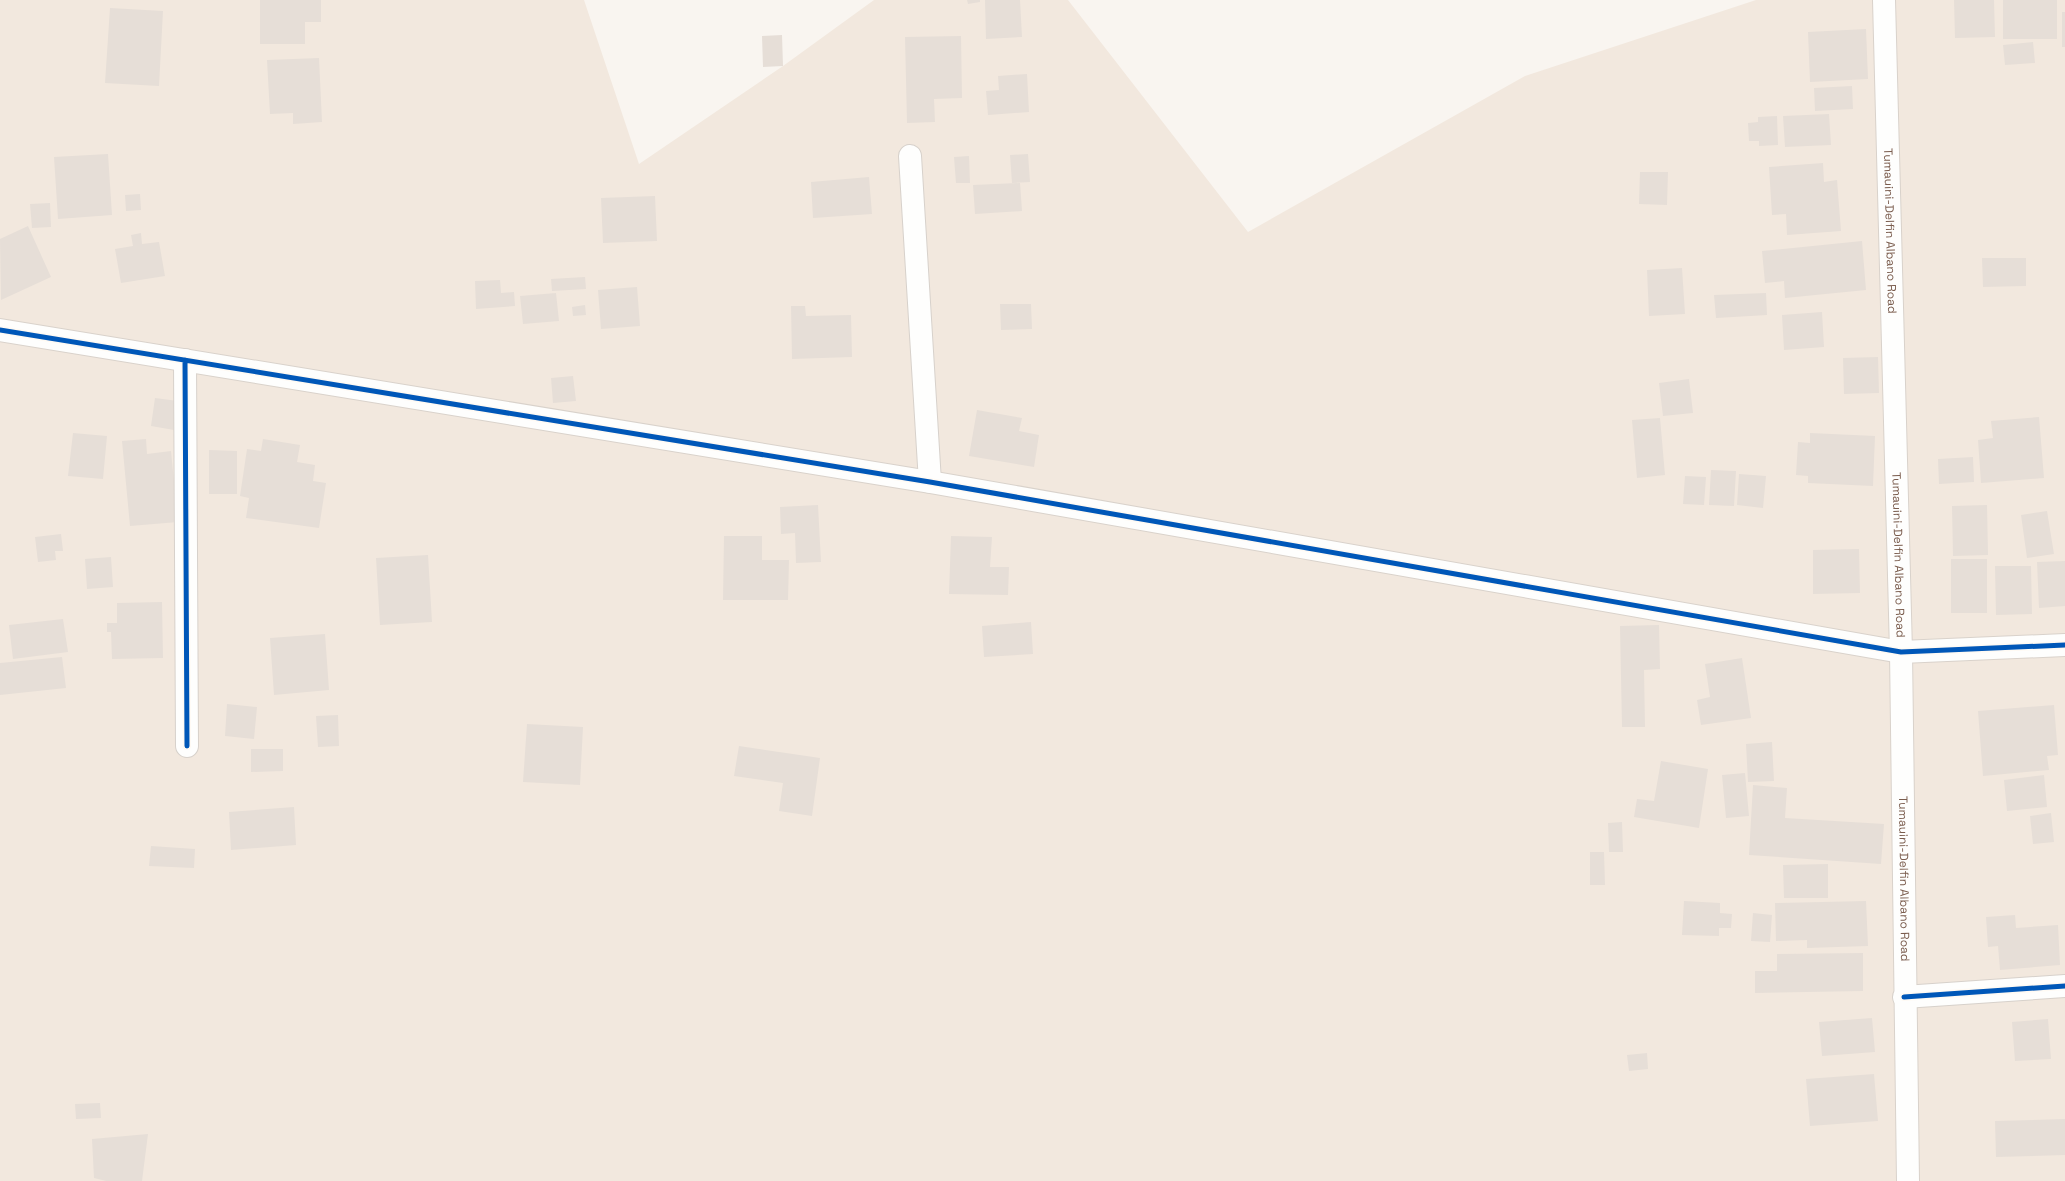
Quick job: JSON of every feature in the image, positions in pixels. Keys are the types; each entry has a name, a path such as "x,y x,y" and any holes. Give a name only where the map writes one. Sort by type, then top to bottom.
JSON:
{"street":[{"name":"Tumauini-Delfin Albano Road","path":"1884,0 1901,652 1904,997 1908,1181"},
{"path":"910,156 930,482"},
{"path":"0,330 930,482 1901,652 2065,645"},
{"path":"185,360 187,746"},
{"path":"1904,997 2065,986"}],"shaded area":[{"path":"0,0 584,0 639,164 783,66 874,0 1068,0 1248,232 1525,76 1756,0 2065,0 2065,1181 0,1181"}],"building":[{"path":"260,0 321,0 321,22 305,22 305,44 260,44"},
{"path":"967,0 980,0 980,2 968,4"},
{"path":"985,0 1020,0 1022,37 986,39"},
{"path":"1954,0 1994,0 1995,37 1955,38"},
{"path":"2003,0 2057,0 2057,39 2003,39"},
{"path":"110,8 163,11 159,86 105,83"},
{"path":"2062,12 2065,12 2065,47 2062,47"},
{"path":"1866,29 1868,79 1810,82 1808,32"},
{"path":"782,35 783,66 763,67 762,36"},
{"path":"961,36 962,98 934,99 935,122 907,123 905,37"},
{"path":"2033,42 2035,63 2005,65 2003,45"},
{"path":"319,58 322,122 293,124 293,113 270,114 267,60"},
{"path":"1027,74 1029,112 988,115 986,91 999,90 998,76"},
{"path":"1852,86 1853,109 1815,111 1814,88"},
{"path":"1829,114 1831,145 1785,147 1783,116"},
{"path":"1777,116 1778,145 1759,146 1759,141 1749,141 1748,123 1758,122 1758,117"},
{"path":"108,154 112,215 58,219 54,157"},
{"path":"1028,154 1030,182 1012,183 1010,155"},
{"path":"969,156 970,183 956,183 954,157"},
{"path":"1823,163 1824,182 1837,180 1841,231 1787,235 1786,214 1772,215 1769,167"},
{"path":"1640,172 1668,172 1667,205 1639,204"},
{"path":"869,177 872,214 813,218 811,182"},
{"path":"1020,183 1022,211 975,214 973,185"},
{"path":"140,194 141,210 126,211 125,195"},
{"path":"655,196 657,241 603,243 601,198"},
{"path":"50,203 51,227 32,228 30,204"},
{"path":"28,226 51,277 1,300 0,239"},
{"path":"141,233 142,244 159,242 165,276 121,283 115,249 133,246 131,235"},
{"path":"1862,241 1866,290 1785,298 1784,281 1765,283 1762,251"},
{"path":"1982,258 2026,258 2026,286 1983,287"},
{"path":"1682,268 1685,314 1649,316 1647,270"},
{"path":"585,277 586,289 552,291 551,279"},
{"path":"500,280 501,293 514,292 515,306 476,309 475,281"},
{"path":"637,287 640,326 601,329 598,290"},
{"path":"556,293 559,321 523,324 520,296"},
{"path":"1766,293 1767,315 1716,318 1714,295"},
{"path":"1000,304 1031,304 1032,329 1001,330"},
{"path":"585,305 586,315 573,316 572,307"},
{"path":"791,306 805,306 806,316 851,315 852,357 792,359"},
{"path":"1822,312 1824,347 1784,350 1782,315"},
{"path":"1878,357 1879,393 1844,394 1843,358"},
{"path":"573,376 576,401 553,403 551,378"},
{"path":"1689,379 1693,413 1663,416 1659,383"},
{"path":"155,398 178,401 174,430 151,426"},
{"path":"977,410 1022,418 1019,431 1039,435 1034,467 969,456"},
{"path":"2039,417 2044,478 1981,483 1978,440 1993,438 1991,421"},
{"path":"1660,418 1665,475 1637,478 1632,420"},
{"path":"73,433 107,436 103,479 68,476"},
{"path":"1810,433 1875,436 1873,486 1808,483 1808,476 1796,475 1798,442 1810,443"},
{"path":"146,439 147,454 171,451 178,522 130,526 122,441"},
{"path":"263,439 300,445 297,462 315,465 313,481 326,483 319,528 246,518 249,498 240,496 247,449 261,451"},
{"path":"209,450 237,451 237,494 209,494"},
{"path":"1973,457 1974,482 1939,484 1938,459"},
{"path":"1711,470 1736,471 1734,506 1709,505"},
{"path":"1739,474 1766,476 1763,508 1737,505"},
{"path":"1685,476 1706,477 1704,505 1683,504"},
{"path":"818,505 821,562 796,563 795,533 781,534 780,507"},
{"path":"1987,505 1988,555 1953,556 1952,506"},
{"path":"2047,511 2054,554 2027,558 2021,515"},
{"path":"61,534 63,551 55,551 56,560 38,562 35,537"},
{"path":"724,536 762,536 762,560 789,560 788,600 723,600"},
{"path":"951,536 992,537 990,567 1009,567 1008,595 949,594"},
{"path":"1859,549 1860,593 1813,594 1813,550"},
{"path":"428,555 432,622 380,625 376,558"},
{"path":"111,557 113,587 87,589 85,559"},
{"path":"1951,559 1987,559 1987,613 1951,613"},
{"path":"2065,561 2065,606 2039,608 2037,562"},
{"path":"1995,566 2031,566 2032,614 1996,615"},
{"path":"162,602 163,658 112,659 111,632 107,632 107,623 117,623 117,603"},
{"path":"63,619 68,652 13,659 9,625"},
{"path":"1031,622 1033,654 984,657 982,626"},
{"path":"1659,625 1660,669 1644,670 1645,727 1622,727 1620,626"},
{"path":"325,634 329,690 274,695 270,638"},
{"path":"62,657 66,688 0,695 0,663"},
{"path":"1742,658 1751,718 1701,725 1697,700 1710,697 1705,664"},
{"path":"227,704 257,707 254,739 225,736"},
{"path":"2054,705 2058,755 2047,756 2049,770 1983,776 1978,711"},
{"path":"338,715 339,746 318,747 316,716"},
{"path":"527,724 583,727 580,785 523,782"},
{"path":"1772,742 1774,781 1748,782 1746,744"},
{"path":"739,746 820,758 812,816 779,811 783,783 734,776"},
{"path":"251,749 283,749 283,771 251,772"},
{"path":"1661,761 1708,769 1699,828 1634,817 1637,799 1654,801"},
{"path":"1745,773 1749,816 1726,818 1722,775"},
{"path":"2044,775 2047,807 2007,811 2004,780"},
{"path":"1753,785 1787,788 1785,818 1884,824 1881,864 1749,855"},
{"path":"294,807 296,845 231,850 229,812"},
{"path":"2051,813 2054,842 2033,844 2030,816"},
{"path":"1622,822 1623,852 1609,852 1608,823"},
{"path":"151,846 195,849 194,868 149,866"},
{"path":"1590,852 1604,852 1605,885 1590,885"},
{"path":"1828,864 1828,898 1784,898 1783,865"},
{"path":"1684,901 1720,903 1720,913 1732,914 1731,928 1719,928 1719,936 1682,935"},
{"path":"1866,901 1868,946 1807,948 1807,940 1776,941 1775,903"},
{"path":"1753,913 1772,915 1770,942 1751,941"},
{"path":"2015,915 2016,928 2058,925 2060,965 2000,970 1998,946 1988,947 1986,917"},
{"path":"1863,953 1863,991 1755,993 1755,971 1777,971 1777,954"},
{"path":"1872,1018 1875,1052 1822,1056 1819,1022"},
{"path":"2048,1019 2051,1059 2015,1061 2012,1022"},
{"path":"1647,1053 1648,1069 1629,1071 1627,1055"},
{"path":"1874,1074 1878,1121 1810,1126 1806,1079"},
{"path":"100,1103 101,1118 76,1119 75,1104"},
{"path":"2065,1119 2065,1155 1996,1157 1995,1121"},
{"path":"148,1134 142,1181 106,1181 94,1178 92,1139"}],"cycle path":[{"path":"0,330 930,482 1901,652 2065,645"},
{"path":"185,360 187,746"},
{"path":"1904,997 2065,986"}]}
